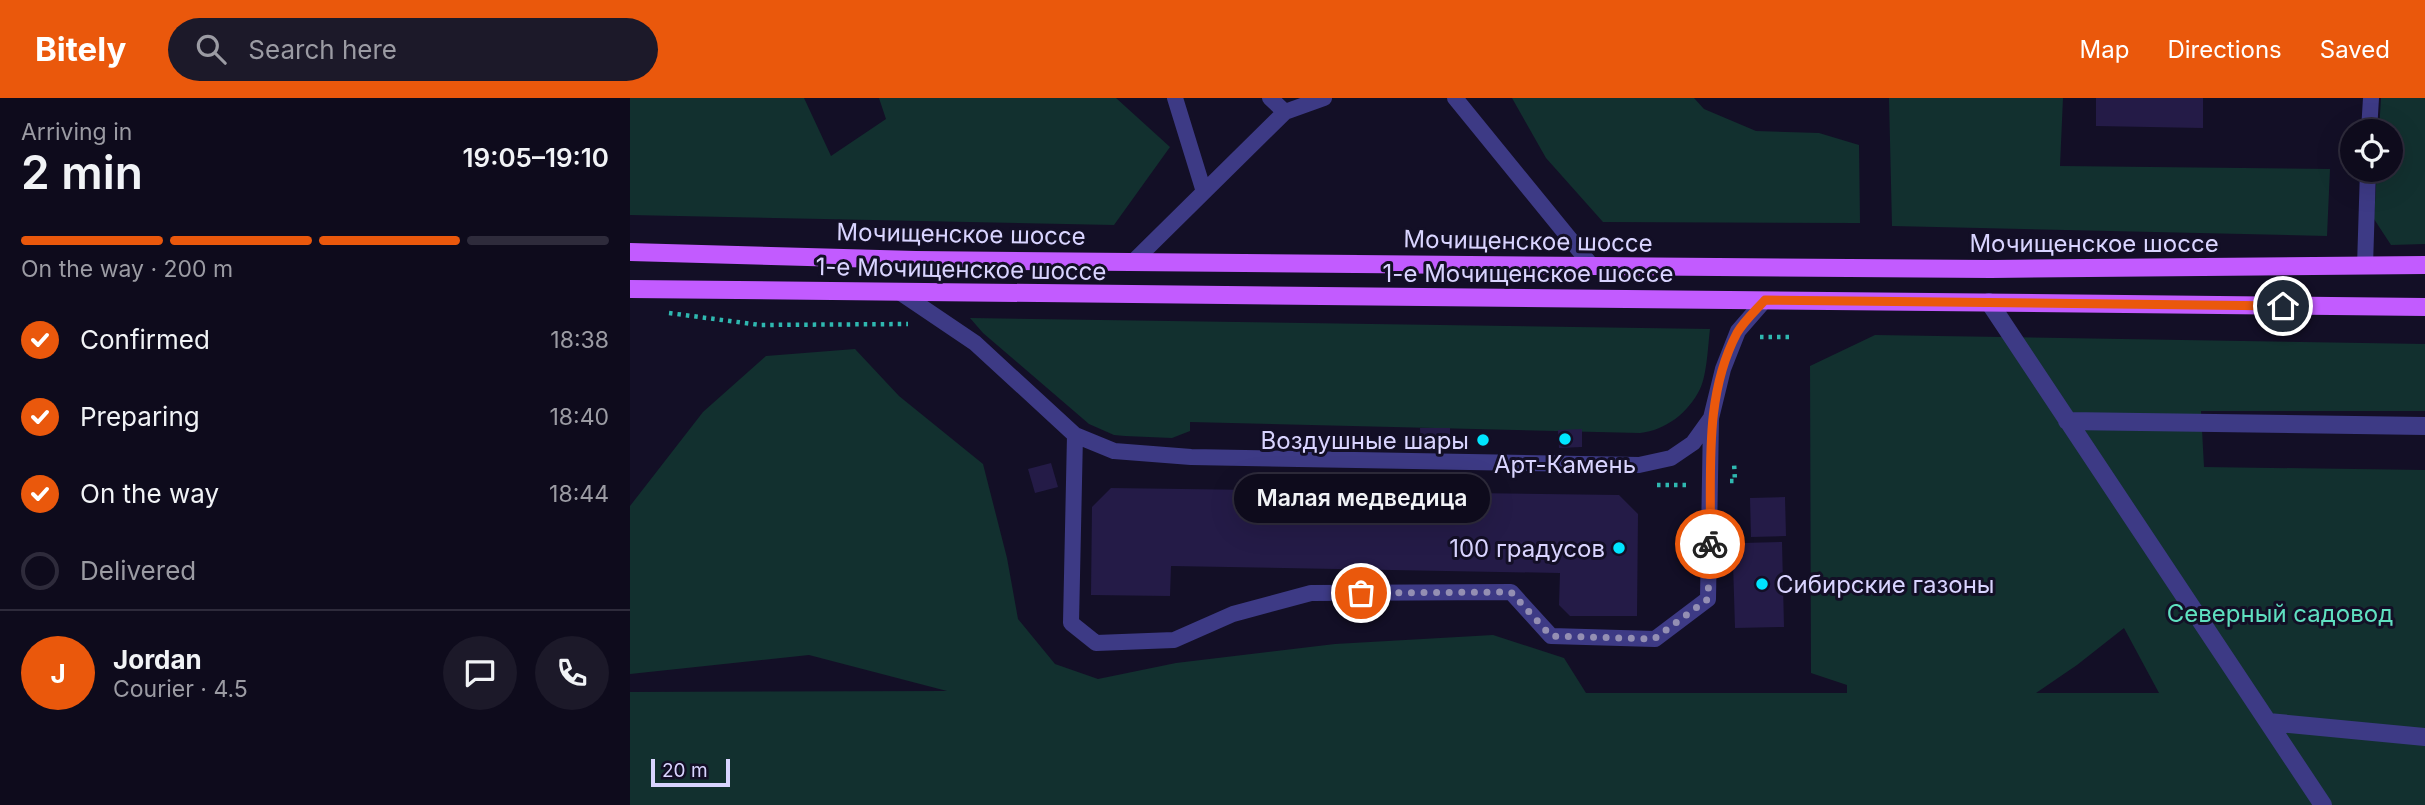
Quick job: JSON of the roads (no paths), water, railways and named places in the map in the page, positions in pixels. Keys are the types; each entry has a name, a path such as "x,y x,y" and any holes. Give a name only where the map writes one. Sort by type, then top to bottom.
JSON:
{"main road":[{"name":"Мочищенское шоссе","path":"630,252 916,260 1592,267 1991,269 2425,265"},
{"name":"1-е Мочищенское шоссе","path":"630,289 2425,307"}],"street":[{"path":"1989,302 2323,805"},
{"path":"2067,421 2425,426"},
{"path":"2268,722 2425,737"}],"lane":[{"path":"1175,98 1204,192"},
{"path":"1270,98 1286,105 1324,98"},
{"path":"1455,98 1592,267"},
{"path":"2370,119 2371,98"},
{"path":"1135,261 1286,105"},
{"path":"2365,266 2368,182"},
{"path":"901,293 975,343 1075,435 1114,451 1191,457 1639,465 1671,458 1693,443 1712,418"},
{"path":"1075,435 1071,623 1096,643 1174,640 1233,614 1311,593 1511,592 1551,636 1654,639 1708,599 1712,418 1723,369 1738,331 1765,300"}],"place":[{"name":"Арт-Камень","path":"1565,439"},
{"name":"Воздушные шары","path":"1483,440"},
{"name":"100 градусов","path":"1619,548"},
{"name":"Сибирские газоны","path":"1762,584"},
{"name":"Малая медведица","path":"1361,593"}],"park label":[{"name":"Северный садовод","path":"2280,613"}]}
